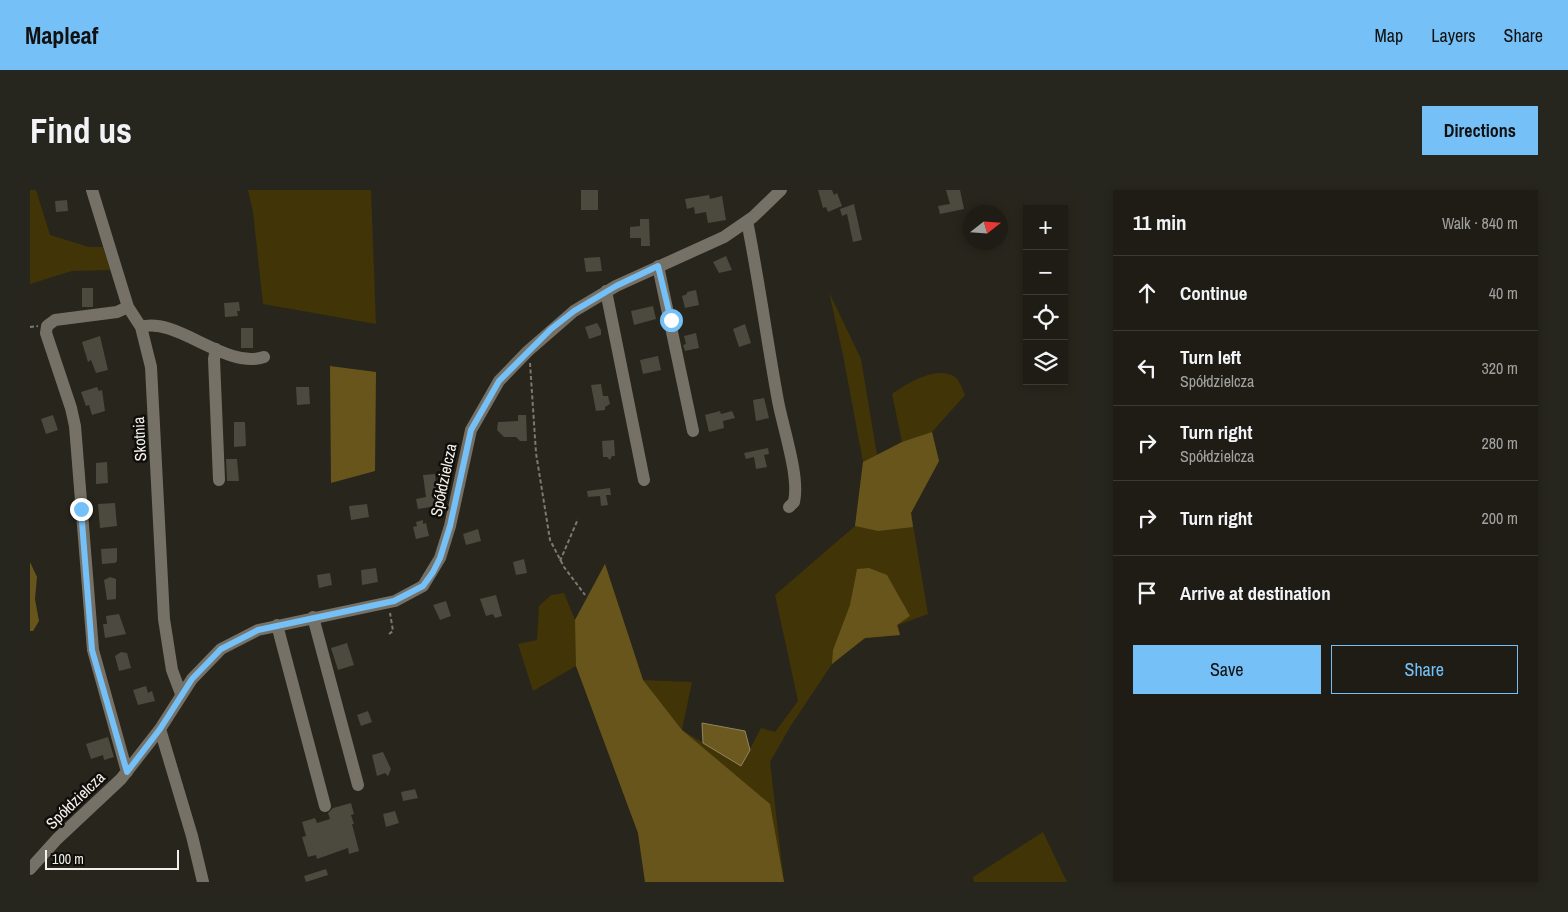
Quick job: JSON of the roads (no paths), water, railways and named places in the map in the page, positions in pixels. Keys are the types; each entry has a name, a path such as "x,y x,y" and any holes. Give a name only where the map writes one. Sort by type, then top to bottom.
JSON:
{"street":[{"name":"Skotnia","path":"92,190 128,307 141,327 151,367 164,619 172,670 181,694"},
{"name":"Spółdzielcza","path":"30,869 57,839 127,772 160,729 181,694 205,664 221,649 244,635 277,625 387,603 410,595 423,586 433,572 450,526 471,430 499,381 574,311 606,291 724,237 747,221 781,190"},
{"path":"747,221 763,304 778,402 796,486 794,502 789,507"},
{"path":"658,266 693,431"},
{"path":"606,291 644,480"},
{"path":"127,772 92,650 75,426 71,408 46,333 48,326 55,320 117,312 128,307"},
{"path":"141,327 154,325 194,339 241,359 249,360 264,357"},
{"path":"216,349 214,359 219,480"},
{"path":"313,617 358,785"},
{"path":"277,625 326,806"},
{"path":"160,729 192,836 203,882"}]}
